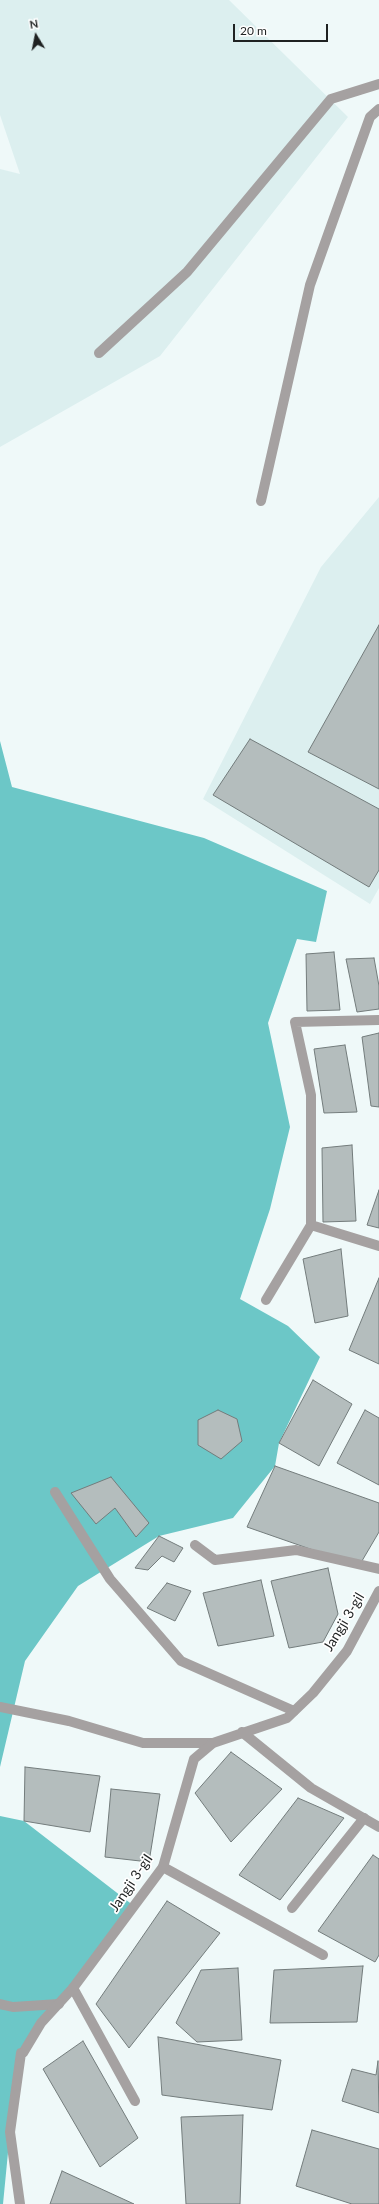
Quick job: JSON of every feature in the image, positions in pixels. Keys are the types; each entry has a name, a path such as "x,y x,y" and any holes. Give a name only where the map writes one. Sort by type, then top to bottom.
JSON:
{"street":[{"path":"99,353 187,272 331,99 379,84"},
{"path":"261,501 310,285 370,116 379,109"},
{"path":"266,1300 311,1225 311,1095 295,1022 379,1020"},
{"path":"311,1225 379,1246"},
{"path":"56,1492 110,1579 181,1661 294,1712"},
{"path":"195,1545 215,1560 296,1550 379,1569"},
{"name":"Jangji 3-gil","path":"20,2204 10,2132 21,2053 40,2023 73,1988 163,1867 194,1758 213,1743 287,1718 294,1712 313,1693 347,1651 379,1591"},
{"path":"0,1707 69,1721 143,1743 213,1743"},
{"path":"242,1732 311,1788 379,1827"},
{"path":"292,1908 364,1818"},
{"path":"163,1867 323,1955"},
{"path":"73,1988 135,2101"},
{"path":"0,2004 13,2007 59,2004"}],"shaded area":[{"path":"0,0 229,0 348,117 160,356 0,447 0,169 20,174 0,115"},
{"path":"379,497 379,888 370,904 203,799 321,567"},
{"path":"0,741 12,787 204,838 327,891 316,942 297,939 268,1023 290,1127 270,1209 240,1299 288,1326 320,1357 279,1443 275,1466 233,1518 159,1536 78,1586 25,1661 0,1767"},
{"path":"0,1816 24,1821 134,1906 23,2053 10,2132 3,2204 0,2204"}],"building":[{"path":"379,625 379,789 308,752"},
{"path":"250,739 379,809 379,870 369,887 213,795"},
{"path":"334,952 340,1010 307,1011 306,954"},
{"path":"374,958 379,986 379,1009 357,1012 346,959"},
{"path":"379,1033 379,1107 371,1106 362,1037"},
{"path":"345,1045 357,1112 324,1113 314,1049"},
{"path":"352,1145 356,1221 323,1222 322,1148"},
{"path":"379,1190 379,1228 367,1225"},
{"path":"341,1249 348,1316 315,1323 303,1259"},
{"path":"379,1278 379,1364 349,1350"},
{"path":"313,1380 352,1404 319,1466 279,1443"},
{"path":"218,1410 237,1419 242,1441 221,1459 198,1445 198,1420"},
{"path":"365,1410 379,1418 379,1485 337,1463"},
{"path":"275,1466 379,1503 379,1532 359,1566 247,1527"},
{"path":"111,1477 149,1523 136,1537 115,1508 96,1524 71,1493"},
{"path":"159,1536 183,1548 174,1562 162,1556 148,1570 135,1568"},
{"path":"328,1568 338,1614 323,1642 289,1648 271,1581"},
{"path":"261,1580 274,1636 218,1646 203,1593"},
{"path":"167,1583 191,1591 175,1621 147,1608"},
{"path":"231,1752 282,1789 231,1842 195,1793"},
{"path":"25,1767 100,1776 90,1832 24,1821"},
{"path":"111,1789 160,1794 149,1862 105,1857"},
{"path":"298,1798 344,1818 280,1900 239,1875"},
{"path":"373,1855 379,1859 379,1955 375,1962 318,1931"},
{"path":"167,1901 220,1933 129,2048 96,2004"},
{"path":"363,1966 357,2022 270,2023 274,1970"},
{"path":"238,1968 242,2040 197,2042 176,2023 201,1970"},
{"path":"158,2037 281,2060 272,2110 162,2095"},
{"path":"83,2041 138,2138 100,2167 43,2069"},
{"path":"378,2061 379,2113 342,2101 352,2069 376,2075"},
{"path":"243,2115 240,2204 186,2204 181,2117"},
{"path":"312,2130 379,2149 379,2204 352,2204 296,2186"},
{"path":"62,2171 134,2204 50,2204"}]}
